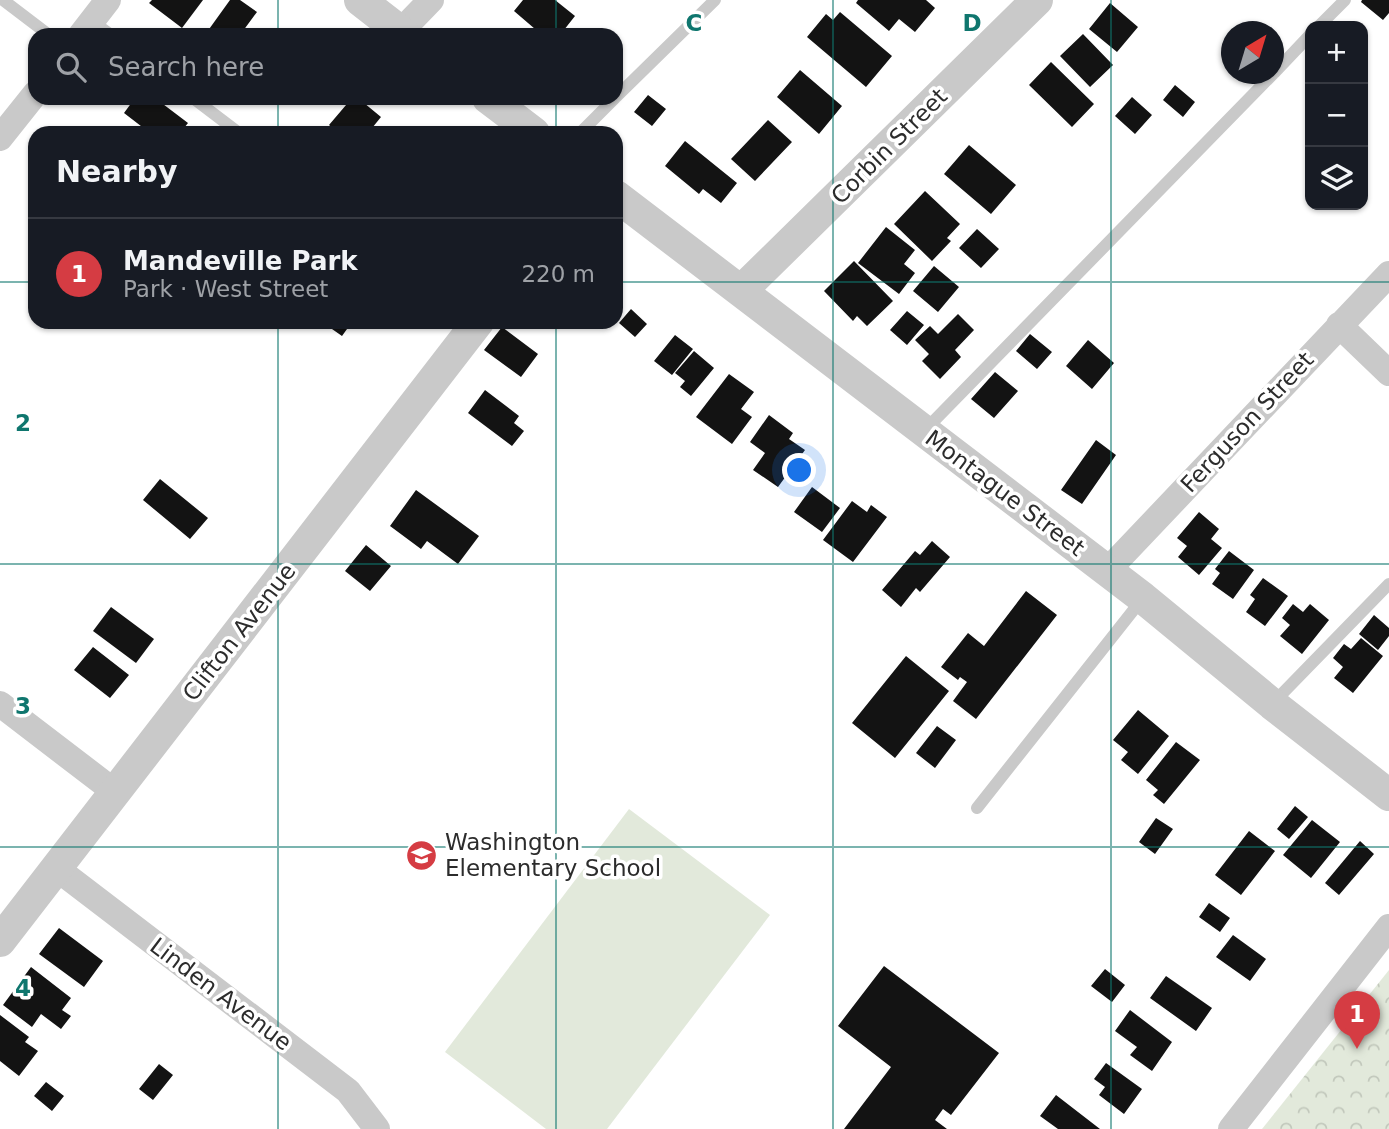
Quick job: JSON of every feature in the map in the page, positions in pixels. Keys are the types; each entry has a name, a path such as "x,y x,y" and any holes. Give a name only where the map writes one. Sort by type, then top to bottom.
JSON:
{"street":[{"path":"96,28 108,0"},
{"path":"360,0 396,28"},
{"path":"407,28 431,0"},
{"name":"Corbin Street","path":"741,291 1037,0"},
{"path":"0,138 28,103"},
{"path":"497,105 525,126"},
{"name":"Montague Street","path":"623,201 1107,570 1389,795"},
{"name":"Ferguson Street","path":"1107,570 1389,274"},
{"path":"1339,325 1389,373"},
{"name":"Clifton Avenue","path":"0,941 473,329"},
{"path":"0,704 115,792"},
{"name":"Linden Avenue","path":"56,868 348,1091 377,1129"},
{"path":"1231,1129 1389,927"}],"lane":[{"path":"4,0 40,28"},
{"path":"623,91 715,0"},
{"path":"1324,21 1345,0"},
{"path":"1284,62 1305,40"},
{"path":"924,431 1262,84"},
{"path":"202,105 230,126"},
{"path":"587,126 609,105"},
{"path":"1272,704 1389,584"},
{"path":"977,807 1143,598"}],"green space":[{"path":"629,809 770,915 607,1129 546,1129 445,1052"},
{"path":"1389,970 1389,1129 1262,1129"}],"building":[{"path":"152,0 203,0 182,28 149,3"},
{"path":"230,0 240,0 257,12 245,28 210,28"},
{"path":"523,0 555,0 575,16 566,28 534,28 514,11"},
{"path":"858,0 926,0 935,8 915,32 899,19 889,31 856,3"},
{"path":"1389,0 1389,13 1383,20 1361,2"},
{"path":"1110,3 1138,27 1117,52 1089,29"},
{"path":"840,12 892,56 866,87 807,37 826,14 833,20"},
{"path":"1083,34 1113,65 1090,87 1060,56"},
{"path":"1051,62 1094,104 1072,127 1029,85"},
{"path":"800,70 842,106 819,134 777,97"},
{"path":"1175,85 1195,102 1183,117 1163,100"},
{"path":"648,95 666,109 652,126 634,112"},
{"path":"1132,97 1152,115 1135,134 1115,116"},
{"path":"130,105 164,105 188,123 186,126 141,126 124,113"},
{"path":"346,105 366,105 381,117 374,126 329,125"},
{"path":"768,120 792,142 755,181 731,159"},
{"path":"685,141 737,183 721,203 703,189 699,194 665,166"},
{"path":"969,145 1016,185 991,214 944,174"},
{"path":"925,191 960,224 947,238 951,241 932,261 894,224"},
{"path":"886,227 915,250 904,264 915,273 899,294 858,263"},
{"path":"977,229 999,249 981,268 959,248"},
{"path":"854,261 893,301 867,326 857,316 853,321 824,291"},
{"path":"934,266 959,287 938,312 913,291"},
{"path":"631,309 647,324 635,337 623,326 623,318"},
{"path":"907,311 924,325 907,345 890,330"},
{"path":"958,314 974,330 955,350 961,357 940,379 922,361 929,354 915,340 930,326 938,334"},
{"path":"332,329 347,329 342,336"},
{"path":"500,329 505,329 538,354 521,377 484,350"},
{"path":"1030,334 1052,352 1037,369 1016,351"},
{"path":"675,335 693,349 672,375 654,361"},
{"path":"1088,340 1114,363 1092,389 1066,366"},
{"path":"694,351 714,368 691,396 680,387 685,381 675,373"},
{"path":"995,372 1018,391 994,418 971,399"},
{"path":"729,374 754,392 741,409 752,417 732,444 696,417"},
{"path":"485,390 519,416 514,423 524,431 512,446 468,413"},
{"path":"769,415 793,433 789,439 805,450 778,487 753,470 765,453 750,442"},
{"path":"1096,440 1116,455 1082,504 1061,490"},
{"path":"160,479 208,518 190,539 143,500"},
{"path":"812,487 840,508 822,532 794,512"},
{"path":"416,490 479,536 458,564 427,541 421,549 390,526"},
{"path":"852,501 867,512 871,505 887,517 853,562 823,540"},
{"path":"1199,512 1219,529 1211,539 1222,548 1199,575 1178,557 1187,546 1177,538"},
{"path":"932,541 950,557 920,592 916,588 901,607 882,590 915,551 920,555"},
{"path":"366,545 391,566 370,591 345,571"},
{"path":"1229,551 1254,570 1233,599 1212,584 1220,573 1215,569"},
{"path":"1263,578 1288,596 1265,626 1246,612 1255,599 1250,595"},
{"path":"1026,591 1057,615 976,719 953,701 967,682 960,677 958,680 941,667 968,633 984,646"},
{"path":"1293,604 1303,612 1310,604 1329,620 1302,654 1280,636 1290,625 1282,618"},
{"path":"111,607 154,639 136,663 93,631"},
{"path":"1374,615 1389,628 1389,636 1378,650 1359,634"},
{"path":"1361,638 1383,656 1353,693 1334,678 1343,667 1333,658 1344,644 1351,649"},
{"path":"93,647 129,675 110,698 74,670"},
{"path":"906,656 949,691 895,758 852,723"},
{"path":"1138,710 1169,736 1138,774 1121,760 1128,752 1113,740"},
{"path":"937,726 956,740 935,768 916,753"},
{"path":"1176,742 1200,760 1164,804 1153,795 1158,790 1146,780"},
{"path":"1295,806 1308,817 1289,839 1277,829"},
{"path":"1156,818 1173,829 1155,854 1139,842"},
{"path":"1312,820 1340,842 1311,878 1283,855"},
{"path":"1249,831 1275,851 1241,895 1215,875"},
{"path":"1360,841 1374,854 1339,895 1325,883"},
{"path":"1209,903 1230,918 1220,932 1199,917"},
{"path":"59,928 103,961 84,987 39,954"},
{"path":"1233,935 1266,959 1250,981 1216,957"},
{"path":"884,966 999,1053 951,1115 943,1109 935,1120 947,1129 844,1129 891,1067 838,1026"},
{"path":"31,967 71,998 62,1010 71,1016 61,1029 41,1014 32,1027 3,1005"},
{"path":"1105,969 1125,985 1112,1002 1091,986"},
{"path":"1166,976 1212,1008 1196,1031 1150,998"},
{"path":"1130,1010 1172,1042 1152,1071 1130,1055 1137,1047 1115,1031"},
{"path":"0,1015 29,1037 25,1042 38,1051 19,1076 0,1061"},
{"path":"1106,1063 1142,1089 1124,1114 1099,1095 1105,1087 1094,1079"},
{"path":"159,1064 173,1075 153,1100 139,1089"},
{"path":"46,1082 64,1096 52,1111 34,1096"},
{"path":"1056,1095 1100,1129 1058,1129 1040,1116"}],"place":[{"name":"Washington Elementary School","path":"422,855"},
{"name":"Mandeville Park","path":"1357,1049"}]}
